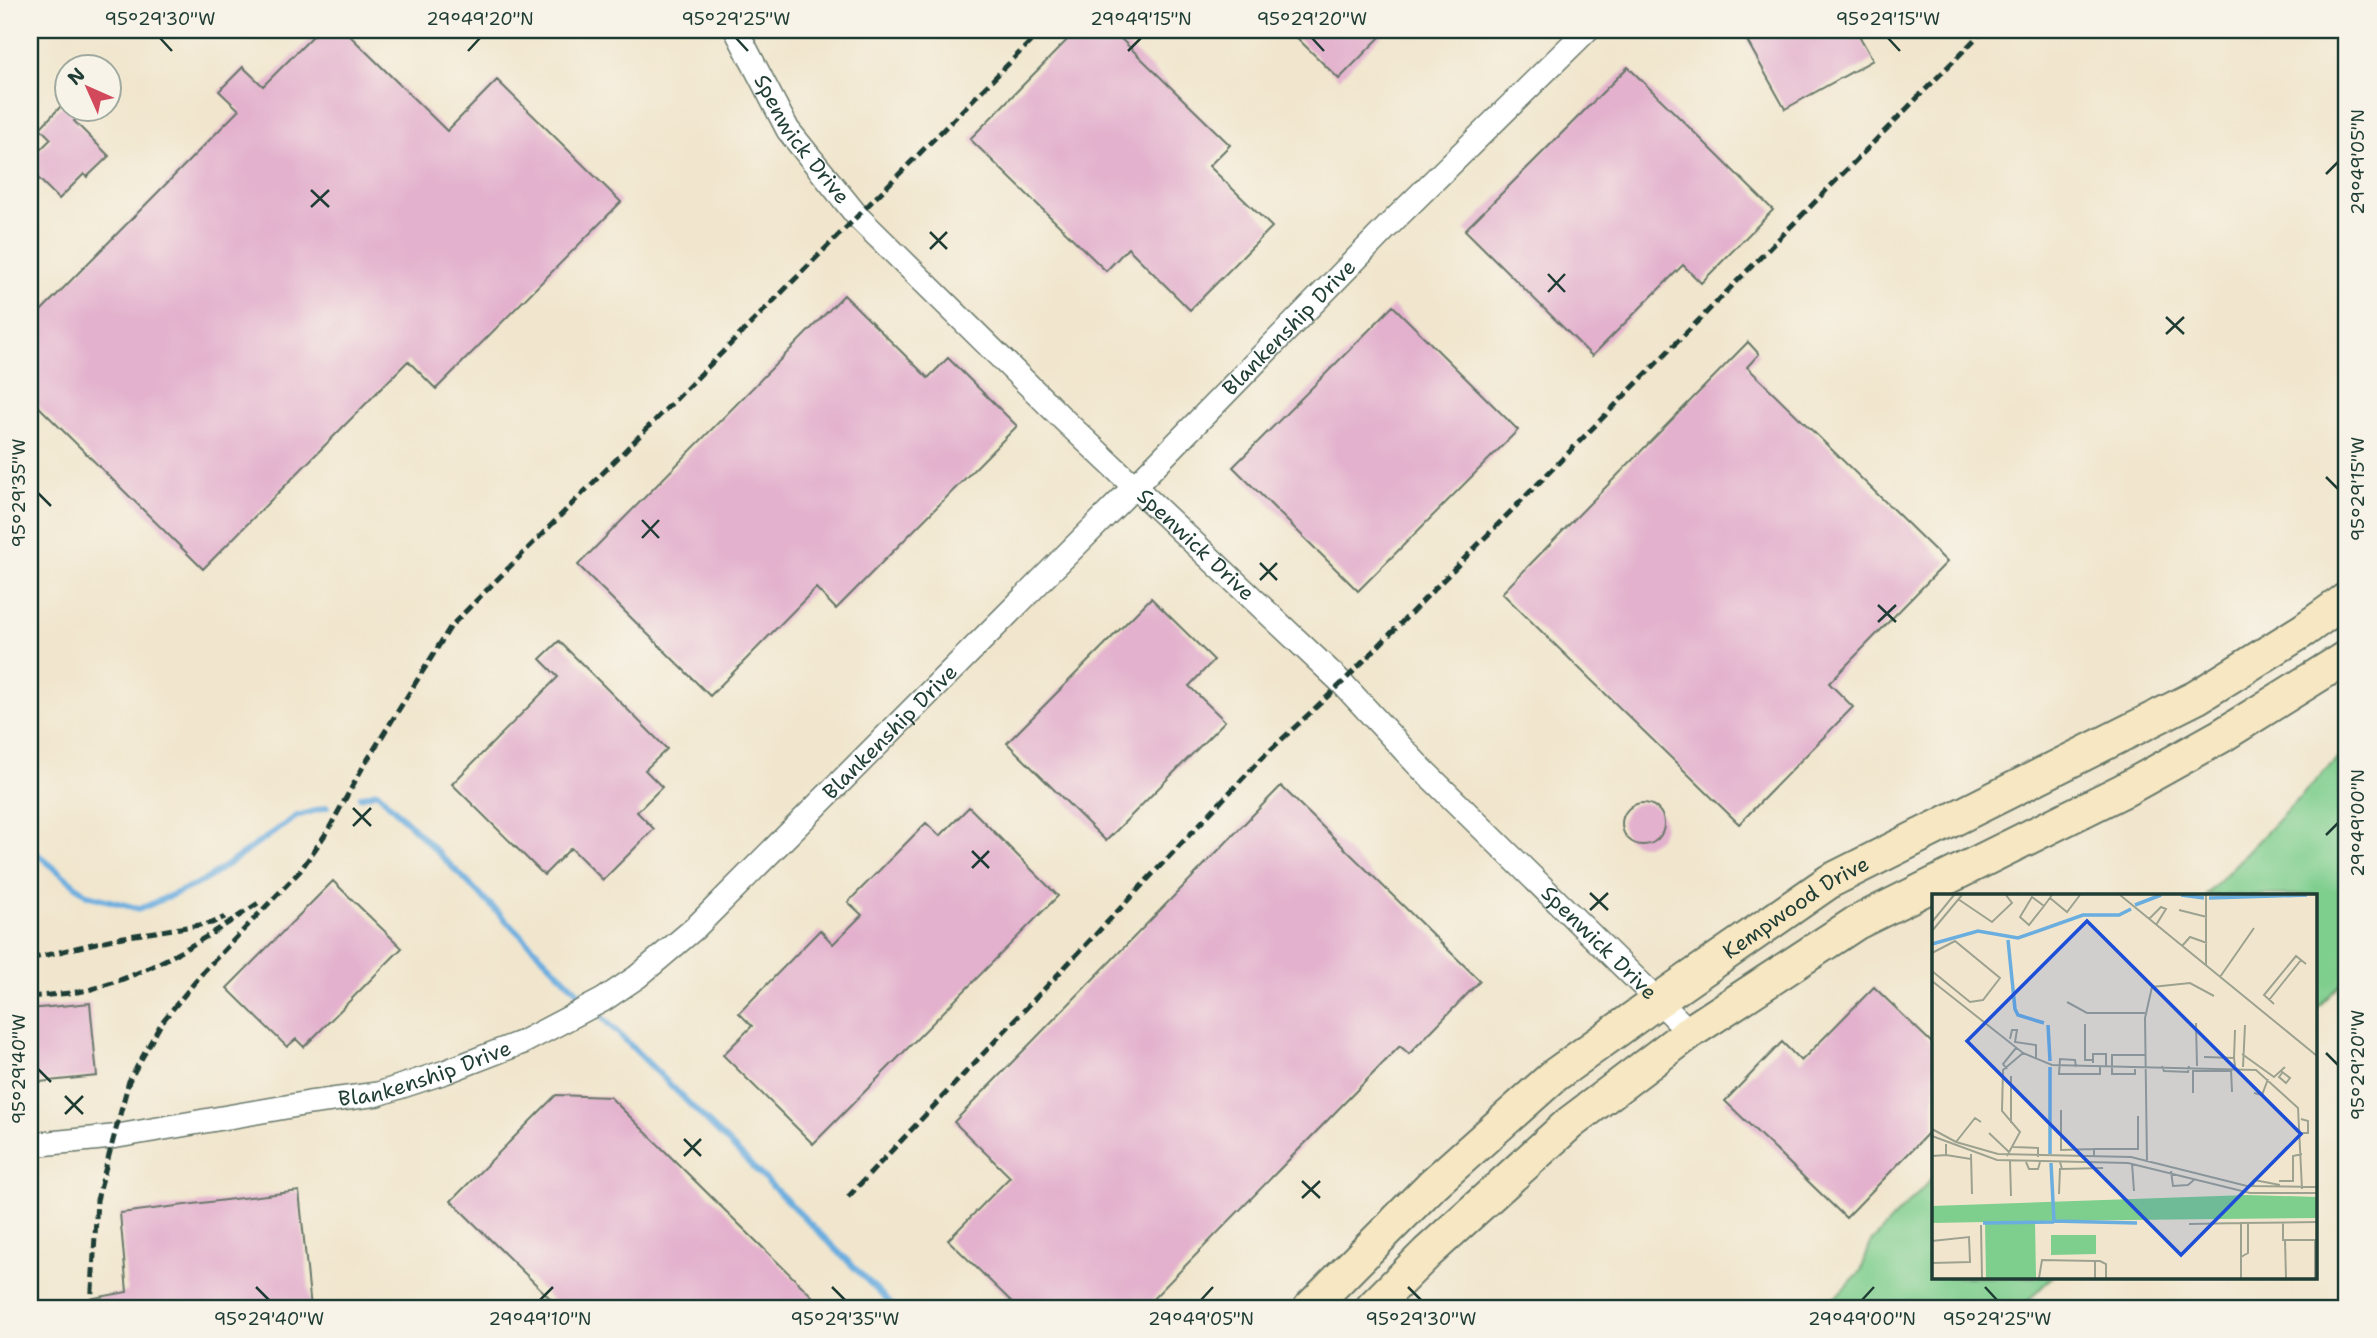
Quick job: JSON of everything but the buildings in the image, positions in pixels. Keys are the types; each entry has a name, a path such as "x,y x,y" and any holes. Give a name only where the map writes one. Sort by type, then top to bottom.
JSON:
{"main road":[{"name":"Kempwood Drive","path":"1310,1308 1433,1184 1555,1075 1830,881 2197,697 2304,630 2347,598"},
{"name":"Kempwood Drive","path":"1375,1305 1427,1253 1570,1123 1690,1032 1856,923 2124,790 2221,736 2347,657"},
{"path":"1346,1272 1375,1305"}],"street":[{"name":"Spenwick Drive","path":"736,30 788,130 858,217 1065,421 1342,683 1417,764 1690,1032"},
{"name":"Blankenship Drive","path":"30,1145 112,1137 309,1103 378,1094 523,1042 603,1000 637,977 695,928 1135,486 1395,219 1587,30"}],"green space":[{"path":"2347,748 2347,978 2318,1007 2318,894 2207,894"},
{"path":"1932,1178 1932,1278 2051,1278 2021,1308 1824,1308 1861,1271 1871,1242"}],"waterway":[{"path":"360,797 377,792 579,993"},
{"path":"30,848 87,895 140,909 204,881 297,816 327,807"},
{"path":"603,1018 895,1308"}],"railway":[{"path":"91,1308 97,1200 129,1081 162,1022 204,971 300,871 327,832 363,767 451,626 1042,30"},
{"path":"848,1197 1263,757 1342,683 1984,30"},
{"path":"30,997 83,991 129,977 199,941 261,901"},
{"path":"30,959 117,938 212,923 225,917"}]}
